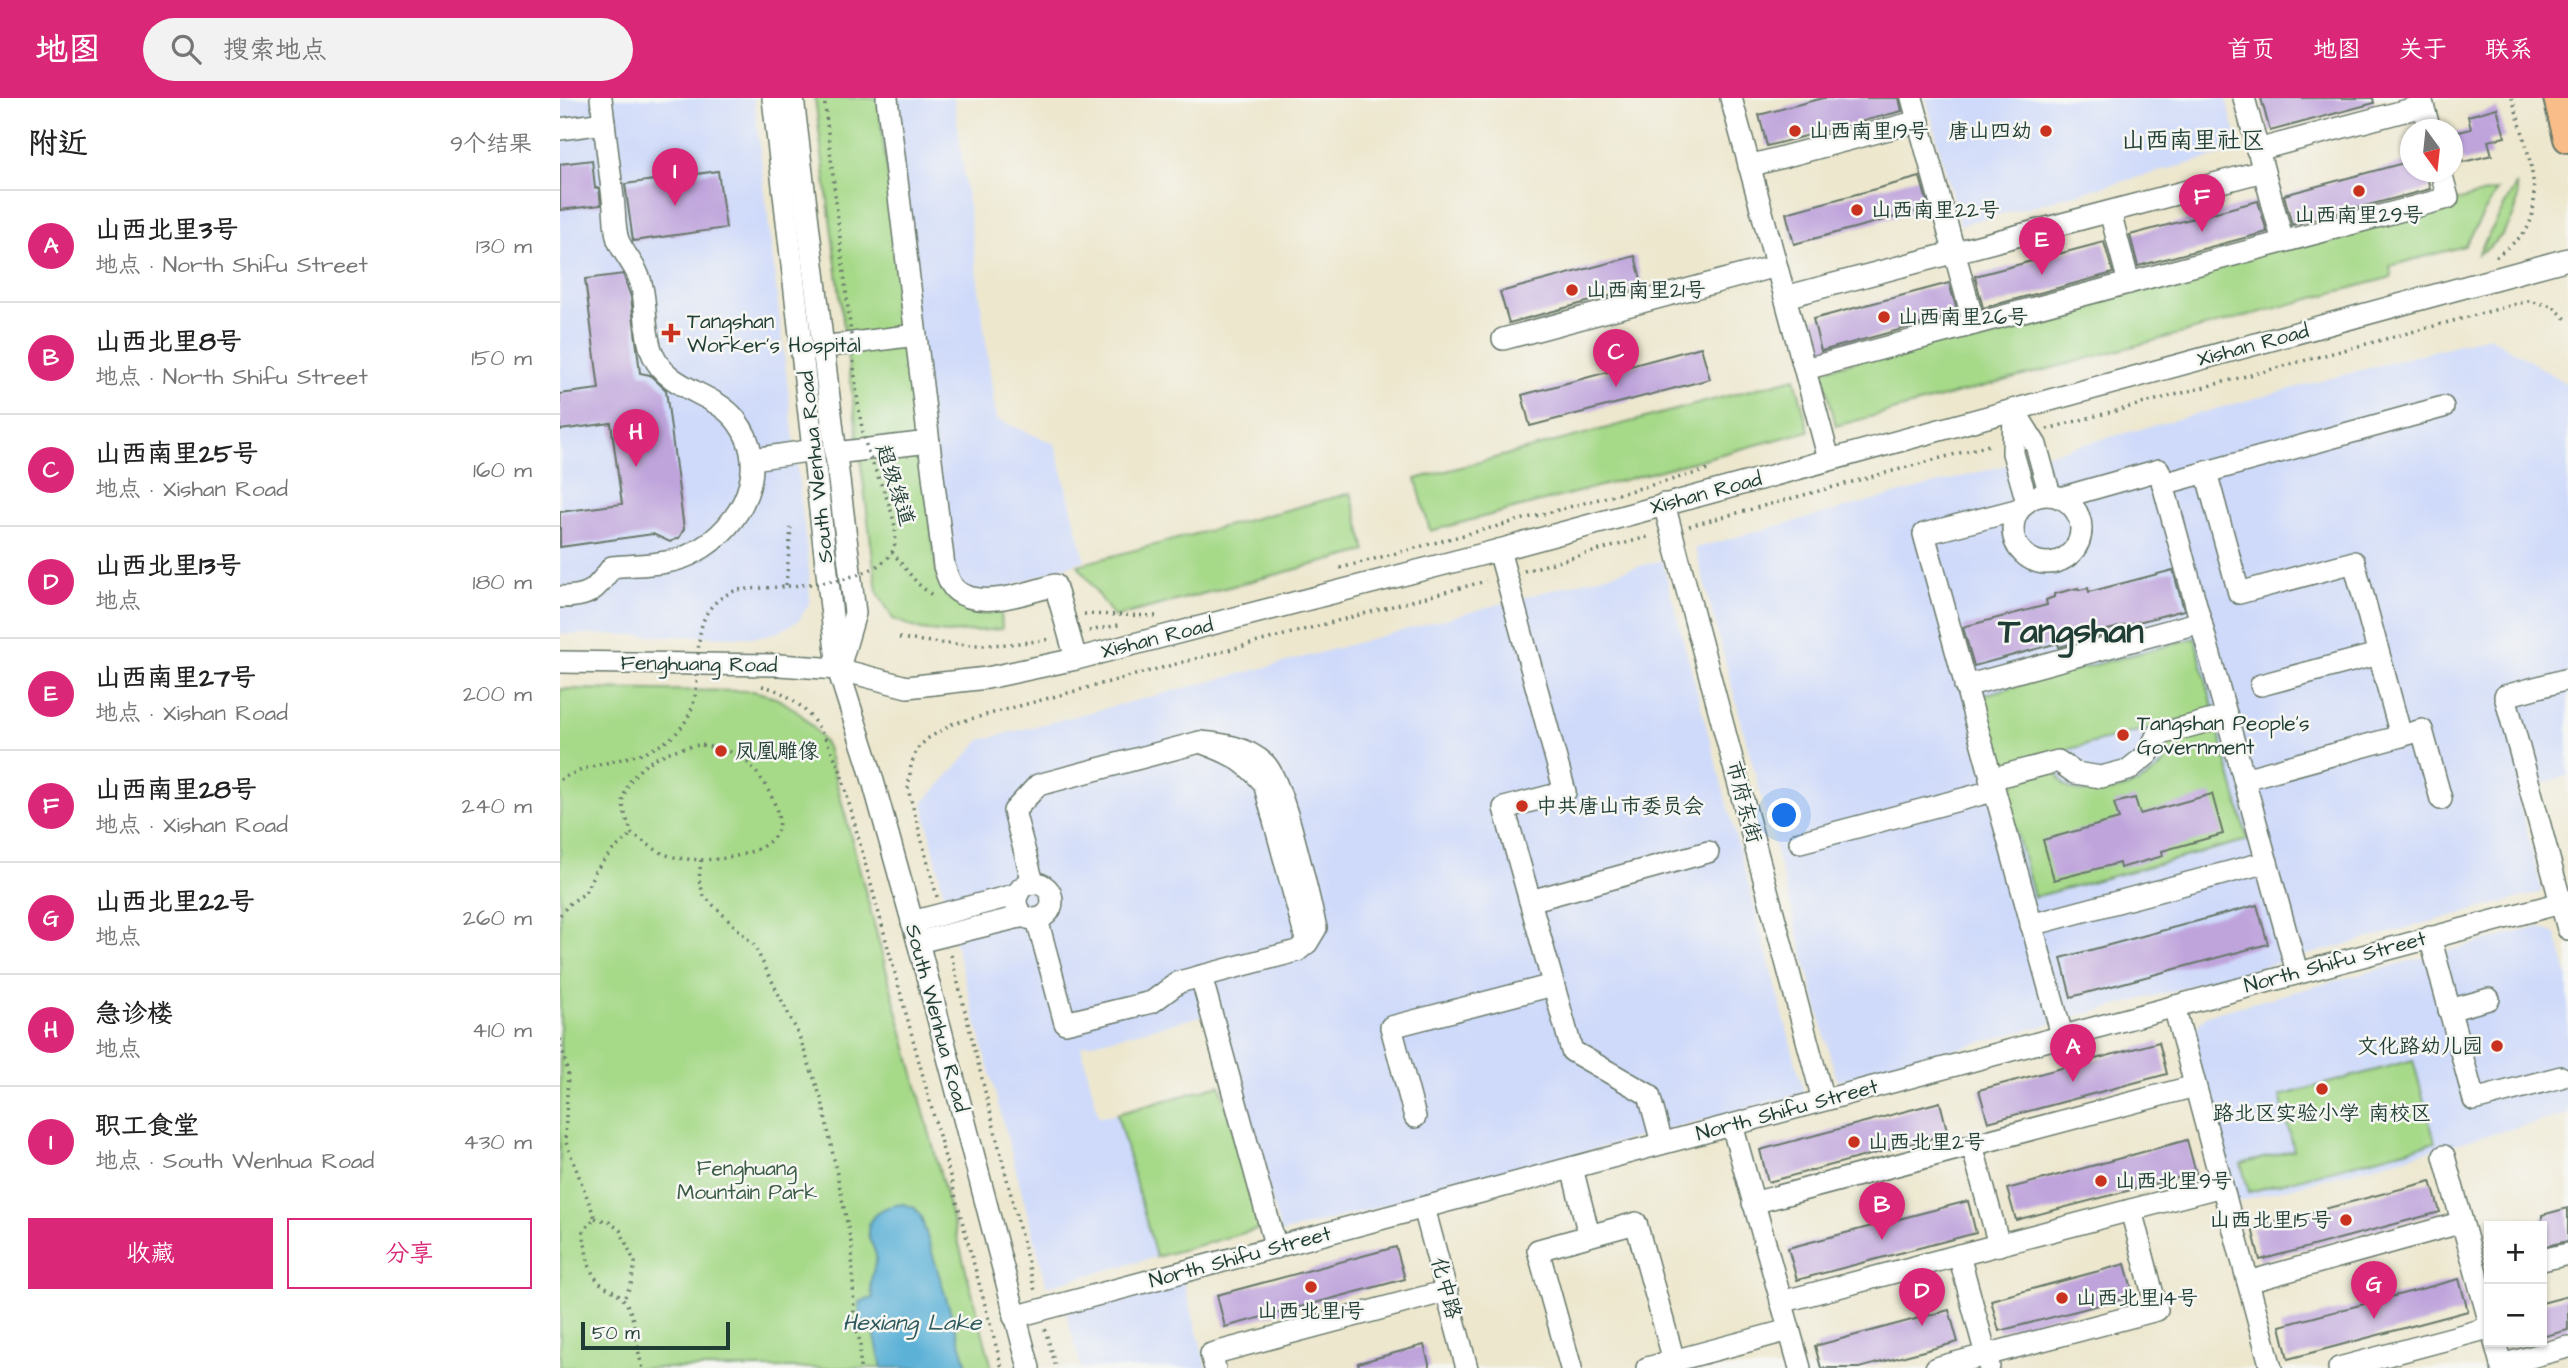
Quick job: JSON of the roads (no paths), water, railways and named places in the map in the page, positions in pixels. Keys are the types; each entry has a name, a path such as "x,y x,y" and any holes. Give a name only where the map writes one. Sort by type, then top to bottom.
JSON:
{"main road":[{"path":"2558,98 2568,138"}],"street":[{"path":"560,597 576,597 594,590 612,568 675,560 696,552 729,526 752,481 753,459 747,438 735,418 717,403 671,378 658,365 652,352 642,286 637,271 618,240 601,98"},
{"name":"South Wenhua Road","path":"773,98 824,452 855,613 838,669 868,763 915,932 1029,1368"},
{"name":"South Wenhua Road","path":"793,98 822,347 824,452"},
{"path":"887,98 944,566 948,579 957,592 985,601 1055,585 1076,659"},
{"path":"1731,98 1829,459"},
{"path":"1912,98 1974,324"},
{"path":"2244,98 2283,242"},
{"path":"2258,150 2422,102 2427,119"},
{"path":"1749,166 1919,121"},
{"path":"560,129 604,123"},
{"path":"1785,297 2263,171"},
{"path":"1805,369 2448,198 2444,182"},
{"path":"2110,212 2129,283"},
{"name":"Xishan Road","path":"838,669 907,687 987,678 1076,659 1499,550 2568,259"},
{"path":"1503,339 1776,266"},
{"path":"822,347 916,335"},
{"path":"2162,484 2443,407"},
{"path":"2014,410 2036,445 2055,497 2076,511 2081,531 2074,550 2056,562 2035,561 2019,549 2013,529 2023,506 2013,453 2014,410"},
{"path":"753,459 929,442"},
{"path":"2062,1035 1924,534 2023,506 2042,496 2055,497 2159,470 2297,972"},
{"path":"2206,472 2239,593 2354,562 2401,736"},
{"name":"市府东街","path":"1664,505 1823,1100"},
{"path":"1499,550 1565,792 1504,808 1572,1051 1649,1095 1662,1143"},
{"path":"1965,686 2201,622"},
{"path":"2261,685 2378,654"},
{"name":"Fenghuang Road","path":"560,662 779,665 838,669"},
{"path":"2568,679 2505,696 2565,900 2568,929"},
{"path":"1800,842 1992,785 2058,761 2075,773 2101,777 2128,770 2148,754 2157,735 2227,716"},
{"path":"2244,779 2422,730 2441,799"},
{"path":"1200,742 1235,745 1266,765 1278,786 1317,928 1307,943 1297,951 1179,982 1152,1002 1065,1023 1030,917 1017,906 1026,889 1014,811 1038,785 1200,742"},
{"path":"1530,901 1709,852"},
{"path":"2031,925 2267,862"},
{"path":"1045,886 1052,896 1048,914 915,932 1026,889 1045,886"},
{"name":"North Shifu Street","path":"1014,1317 2565,900"},
{"path":"2430,937 2474,1100 2561,1077"},
{"path":"1201,976 1276,1248"},
{"path":"1415,1117 1391,1027 1553,985"},
{"path":"2449,1010 2489,999"},
{"path":"2174,1006 2271,1368"},
{"path":"1754,1203 2195,1086"},
{"path":"1732,1125 1800,1368"},
{"path":"1972,1145 1999,1245"},
{"path":"2444,1156 2484,1276"},
{"path":"1572,1168 1589,1235"},
{"path":"1781,1302 2222,1186"},
{"name":"化中路","path":"1424,1208 1468,1368"},
{"path":"1936,1368 1988,1361 2157,1310 2131,1210"},
{"path":"1571,1368 1538,1250 1636,1223 1674,1361"},
{"path":"2248,1282 2456,1224"},
{"path":"2547,1260 2568,1254"},
{"path":"1959,1255 1988,1361"},
{"path":"1215,1368 1211,1354 1447,1291"},
{"path":"2339,1368 2484,1329"},
{"path":"1647,1368 1789,1330"},
{"path":"2496,1347 2501,1366 2568,1347"}],"water":[{"name":"Hexiang Lake","path":"903,1204 914,1207 921,1217 968,1368 882,1368 872,1324 860,1322 859,1302 873,1298 871,1282 876,1256 869,1238 869,1224 883,1209"}],"place":[{"name":"山西南里19号","path":"1795,131"},
{"name":"唐山四幼","path":"2046,131"},
{"name":"山西南里29号","path":"2359,191"},
{"name":"职工食堂","path":"675,206"},
{"name":"山西南里22号","path":"1857,210"},
{"name":"山西南里28号","path":"2202,232"},
{"name":"山西南里27号","path":"2042,275"},
{"name":"山西南里21号","path":"1572,290"},
{"name":"山西南里26号","path":"1884,317"},
{"name":"Tangshan Worker's Hospital","path":"671,333"},
{"name":"山西南里25号","path":"1616,387"},
{"name":"急诊楼","path":"636,467"},
{"name":"Tangshan People's Government","path":"2123,735"},
{"name":"凤凰雕像","path":"721,751"},
{"name":"中共唐山市委员会","path":"1522,806"},
{"name":"文化路幼儿园","path":"2497,1046"},
{"name":"山西北里3号","path":"2073,1082"},
{"name":"路北区实验小学 南校区","path":"2322,1089"},
{"name":"山西北里2号","path":"1854,1142"},
{"name":"山西北里9号","path":"2101,1181"},
{"name":"山西北里15号","path":"2346,1220"},
{"name":"山西北里8号","path":"1882,1240"},
{"name":"山西北里1号","path":"1311,1287"},
{"name":"山西北里14号","path":"2062,1298"},
{"name":"山西北里22号","path":"2374,1319"},
{"name":"山西北里13号","path":"1922,1326"}],"district":[{"name":"山西南里社区","path":"2193,141"},
{"name":"Tangshan","path":"2071,631"}],"park label":[{"name":"Fenghuang Mountain Park","path":"747,1180"}]}
